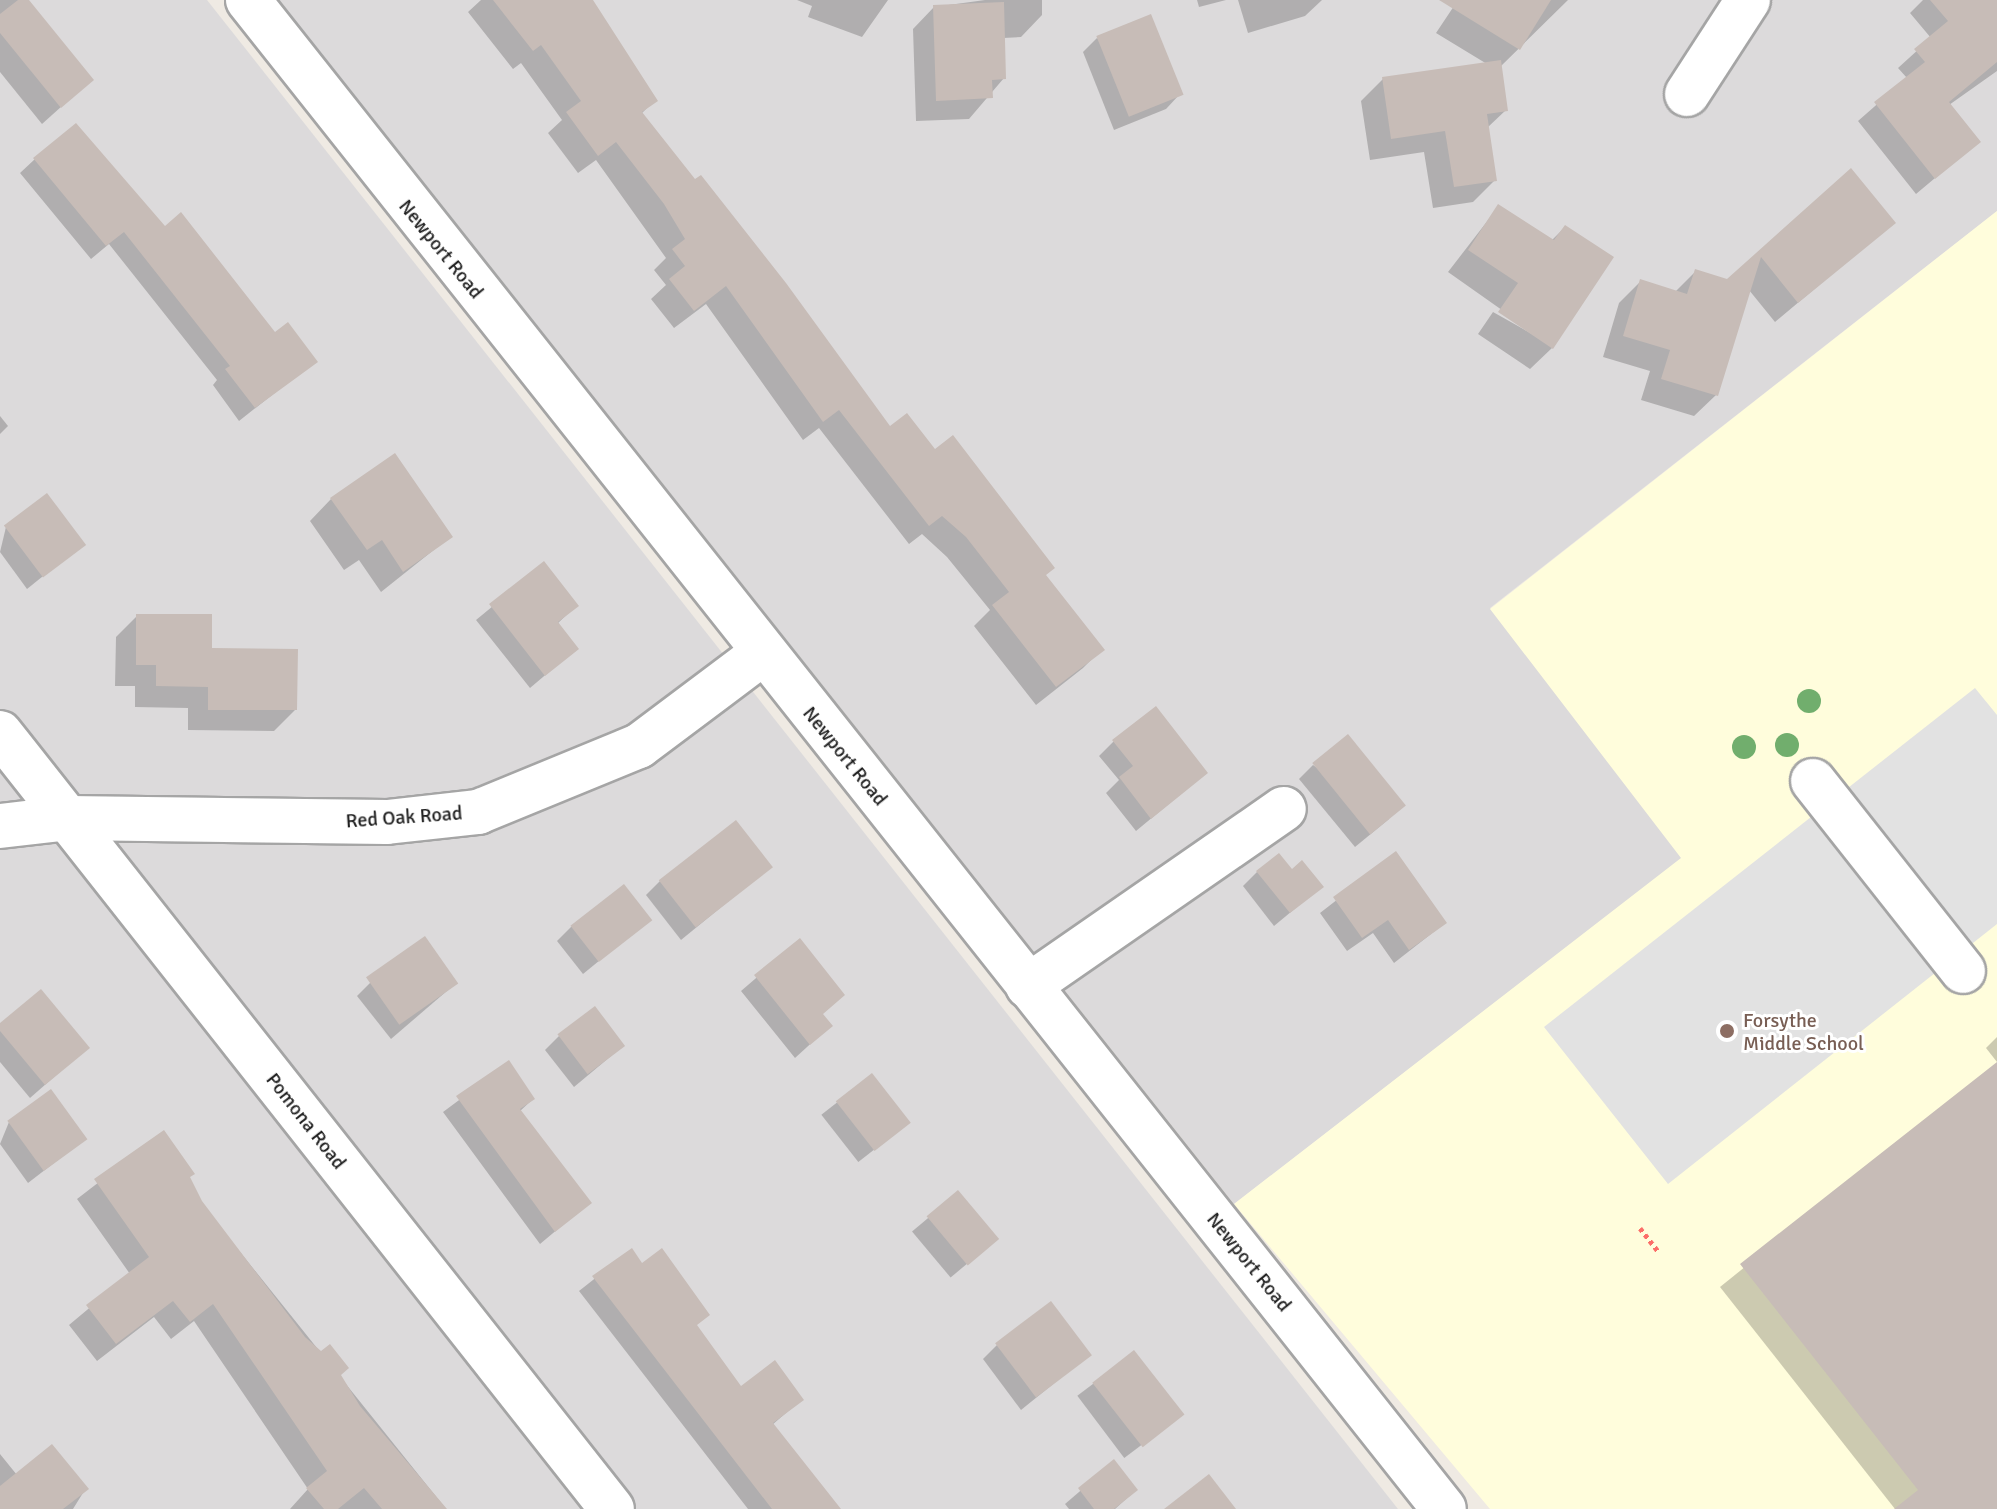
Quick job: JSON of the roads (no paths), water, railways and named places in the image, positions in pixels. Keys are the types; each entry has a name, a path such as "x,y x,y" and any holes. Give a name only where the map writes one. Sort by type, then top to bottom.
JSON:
{"street":[{"name":"Newport Road","path":"248,0 1444,1509"},
{"path":"1687,94 1748,0"},
{"name":"Red Oak Road","path":"0,826 68,818 387,822 478,812 639,746 763,653"},
{"name":"Pomona Road","path":"0,733 612,1509"},
{"path":"1813,781 1963,971"},
{"path":"1028,986 1284,809"}],"place":[{"name":"Forsythe Middle School","path":"1727,1031"}]}
